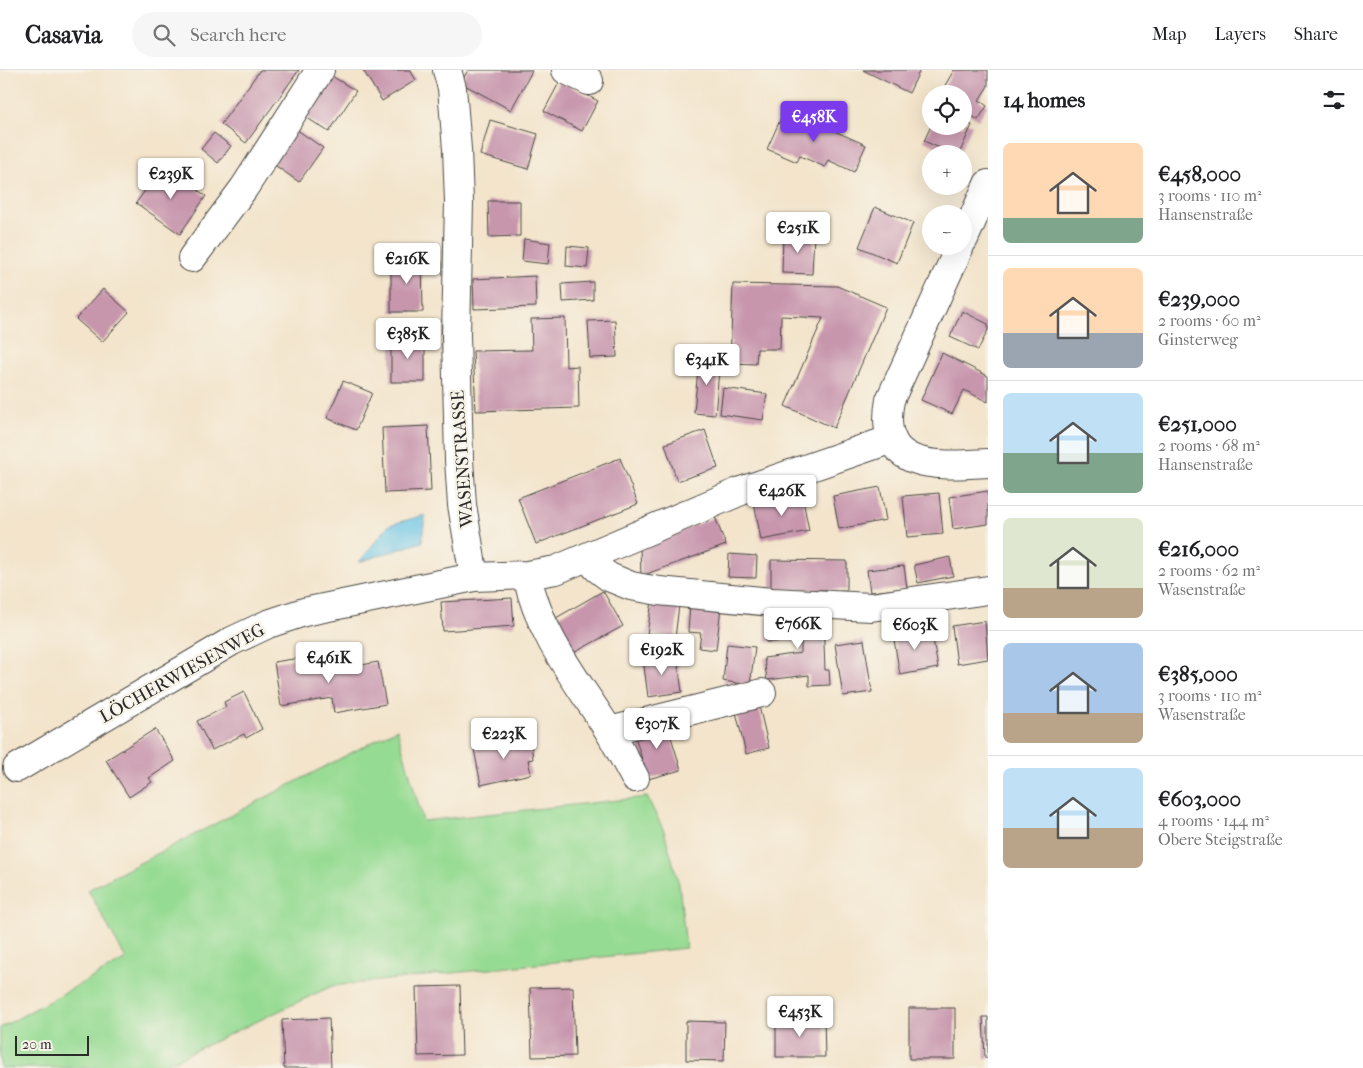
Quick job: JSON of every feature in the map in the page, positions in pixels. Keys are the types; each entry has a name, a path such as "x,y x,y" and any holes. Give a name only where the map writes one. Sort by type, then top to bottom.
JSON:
{"street":[{"path":"192,258 244,188 320,70"},
{"name":"WASENSTRASSE","path":"447,70 452,88 458,184 456,335 459,460 462,505 474,577"},
{"path":"972,221 988,184"},
{"path":"956,255 890,400 887,425 892,439 902,453 928,464 988,463"},
{"name":"LÖCHERWIESENWEG","path":"17,768 224,645 268,624 304,612 474,577 527,575 556,570 588,558 624,540 741,491 892,439"},
{"path":"588,558 609,577 630,586 668,592 772,602 872,607 988,590"},
{"path":"527,575 532,599 554,646 572,677 609,731 635,778"},
{"path":"609,731 762,693"}],"green space":[{"path":"397,729 423,821 647,797 664,831 679,884 686,948 332,986 158,1068 0,1068 0,1028 126,959 88,890"}],"water":[{"path":"425,515 422,542 359,562 389,525"}],"building":[{"path":"260,70 299,70 246,143 221,124"},
{"path":"363,70 410,70 416,80 382,101"},
{"path":"468,70 532,71 511,110 461,83"},
{"path":"863,70 920,70 909,93"},
{"path":"954,70 988,70 988,86 979,100 987,106 978,120 972,116 972,85 945,85"},
{"path":"327,73 356,91 329,132 301,114"},
{"path":"560,81 598,101 582,131 544,111"},
{"path":"785,109 866,145 854,172 828,160 825,167 800,156 797,162 767,149"},
{"path":"490,120 538,134 528,169 480,155"},
{"path":"293,127 323,148 299,182 269,161"},
{"path":"214,133 231,146 218,163 201,149"},
{"path":"927,135 968,135 963,145 933,145 924,141"},
{"path":"163,166 206,196 180,234 136,203"},
{"path":"488,201 520,201 520,236 489,237"},
{"path":"875,207 913,223 897,263 859,247"},
{"path":"783,233 814,235 812,274 782,273"},
{"path":"524,239 550,243 548,264 522,261"},
{"path":"567,246 589,248 587,268 566,266"},
{"path":"391,258 422,258 423,312 391,312"},
{"path":"535,276 536,307 474,309 473,279"},
{"path":"593,282 593,300 563,302 562,284"},
{"path":"733,284 837,286 886,307 834,428 785,406 823,318 781,316 780,349 757,349 756,364 730,363"},
{"path":"103,289 129,312 102,342 76,319"},
{"path":"962,311 988,324 988,330 978,350 950,337"},
{"path":"565,318 566,367 578,366 579,408 476,411 473,351 532,350 531,319"},
{"path":"615,320 617,357 590,358 588,321"},
{"path":"391,338 425,338 425,382 391,382"},
{"path":"942,353 988,376 988,402 964,390 952,414 921,400"},
{"path":"699,357 720,359 715,415 694,413"},
{"path":"343,381 372,393 356,430 327,418"},
{"path":"723,388 767,394 763,420 720,414"},
{"path":"428,426 431,491 385,493 382,428"},
{"path":"705,430 718,468 677,481 665,444"},
{"path":"620,458 638,504 536,544 518,498"},
{"path":"880,487 886,520 839,529 833,496"},
{"path":"988,491 988,524 953,529 949,497"},
{"path":"939,493 943,534 907,537 903,496"},
{"path":"802,494 809,531 761,540 754,503"},
{"path":"715,517 726,545 641,576 640,547"},
{"path":"729,554 757,556 756,578 728,577"},
{"path":"950,557 953,576 918,583 914,565"},
{"path":"771,560 847,561 847,590 771,589"},
{"path":"904,566 907,588 870,592 867,570"},
{"path":"603,591 623,626 568,656 549,622"},
{"path":"512,598 514,626 443,631 441,602"},
{"path":"652,601 679,605 675,638 647,634"},
{"path":"690,604 721,607 716,650 699,648 701,633 688,632"},
{"path":"823,617 825,670 829,670 830,685 809,686 809,675 767,680 764,658 801,653 801,641 766,642 766,618"},
{"path":"985,621 988,659 957,664 952,626"},
{"path":"931,628 938,668 900,675 893,634"},
{"path":"864,640 872,692 843,696 835,644"},
{"path":"727,644 755,647 750,685 723,681"},
{"path":"325,654 328,671 378,662 386,704 334,713 332,698 281,706 274,662"},
{"path":"677,655 682,692 648,697 643,659"},
{"path":"244,692 262,729 246,738 244,734 212,750 197,721 226,707 224,702"},
{"path":"758,702 769,748 746,754 735,708"},
{"path":"666,720 681,770 648,779 633,730"},
{"path":"155,729 175,761 149,778 152,782 129,797 106,760"},
{"path":"530,736 533,759 528,760 531,774 481,785 474,749 494,746 493,742"},
{"path":"460,986 462,1055 418,1056 416,987"},
{"path":"573,987 575,1056 532,1057 530,988"},
{"path":"909,1008 955,1008 955,1059 909,1059"},
{"path":"983,1017 988,1017 988,1058 985,1058"},
{"path":"329,1018 331,1068 284,1068 282,1020"},
{"path":"824,1018 825,1057 776,1057 776,1019"},
{"path":"686,1021 725,1022 724,1061 686,1060"}]}
